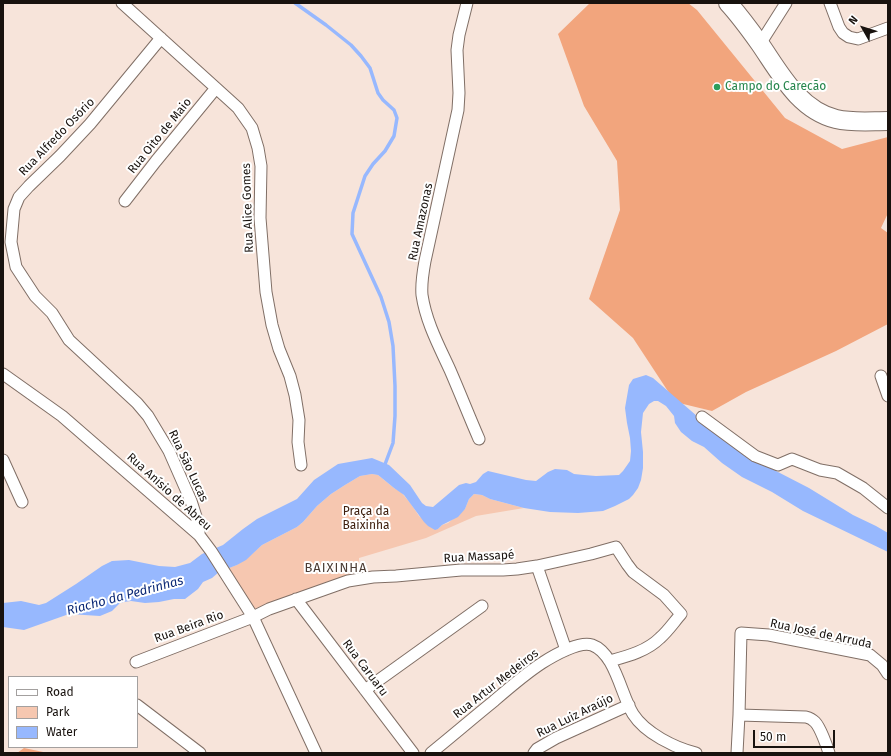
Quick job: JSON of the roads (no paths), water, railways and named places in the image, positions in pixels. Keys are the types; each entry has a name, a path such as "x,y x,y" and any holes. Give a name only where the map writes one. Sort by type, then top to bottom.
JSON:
{"main road":[{"path":"728,3 739,15 760,44 783,79 801,99 818,111 836,118 856,122 888,121"}],"street":[{"name":"Rua Alice Gomes","path":"122,3 238,108 252,128 258,148 261,166 260,218 266,292 272,325 295,395 299,420 298,442 301,465"},
{"name":"Rua Amazonas","path":"466,3 457,50 459,93 458,110 425,261 422,278 422,293 425,309 434,334 479,439"},
{"path":"760,44 786,3"},
{"path":"830,3 839,28 849,37 858,39 888,28"},
{"name":"Rua Alfredo Osório","path":"74,346 64,334 52,313 35,296 16,267 11,242 14,208 22,193 90,124 161,38"},
{"name":"Rua Oito de Maio","path":"125,201 216,88"},
{"name":"Rua São Lucas","path":"74,346 137,403 148,416 169,451 191,501 202,539"},
{"name":"Rua Anísio de Abreu","path":"3,374 62,416 202,539 220,564 252,617 316,753"},
{"path":"882,376 888,396"},
{"path":"702,417 755,456 778,464 792,459 820,470 837,473 863,488 888,508"},
{"path":"3,460 22,502"},
{"name":"Rua Massapé","path":"252,617 269,609 348,581 373,577 461,570 503,570 537,566 616,547 626,564 664,595 681,614 661,638 652,644 634,654 610,661"},
{"path":"537,566 566,650"},
{"name":"Rua Caruaru","path":"296,599 413,753"},
{"path":"365,690 482,606"},
{"name":"Rua Beira Rio","path":"136,662 252,617"},
{"name":"Rua José de Arruda","path":"739,715 741,633 769,635 870,655 882,665 888,674"},
{"name":"Rua Artur Medeiros","path":"431,753 542,663 566,650 583,645 591,645 599,649 610,661 634,715 643,726 669,743 696,753"},
{"name":"Rua Luiz Araújo","path":"534,753 537,749 556,738 629,705"},
{"path":"138,706 200,753"},
{"path":"737,753 739,715 808,717 814,720 817,724 829,753"}],"water":[{"name":"Riacho da Pedrinhas","path":"646,375 653,378 745,455 809,488 853,515 888,533 888,552 803,511 772,492 742,477 722,463 704,447 692,441 681,432 675,423 674,416 666,406 658,401 654,401 649,404 643,413 641,432 643,468 638,488 629,499 603,511 578,513 550,512 524,508 474,494 469,499 465,509 458,517 435,530 424,522 404,495 378,475 372,474 360,476 331,494 297,527 262,545 246,560 219,572 212,578 203,582 198,589 185,599 145,603 131,601 124,602 120,603 112,611 100,616 69,614 24,630 3,627 3,603 21,601 39,605 46,603 112,561 129,560 159,566 175,567 190,563 202,554 223,545 257,519 297,499 314,480 338,464 372,458 389,465 410,485 422,503 426,506 433,507 459,485 476,482 488,471 536,481 548,472 555,469 567,470 574,474 584,475 619,475 630,461 630,438 625,408 629,385 633,379"}],"waterway":[{"path":"295,3 351,45 361,56 370,68 378,93 394,110 397,118 394,136 385,151 373,164 365,176 353,213 352,234 381,297 389,322 393,346 395,386 393,443 384,467"}],"place":[{"name":"Campo do Carecão","path":"717,87"}],"district":[{"name":"BAIXINHA","path":"336,568"}],"park label":[{"name":"Praça da Baixinha","path":"366,519"}]}
